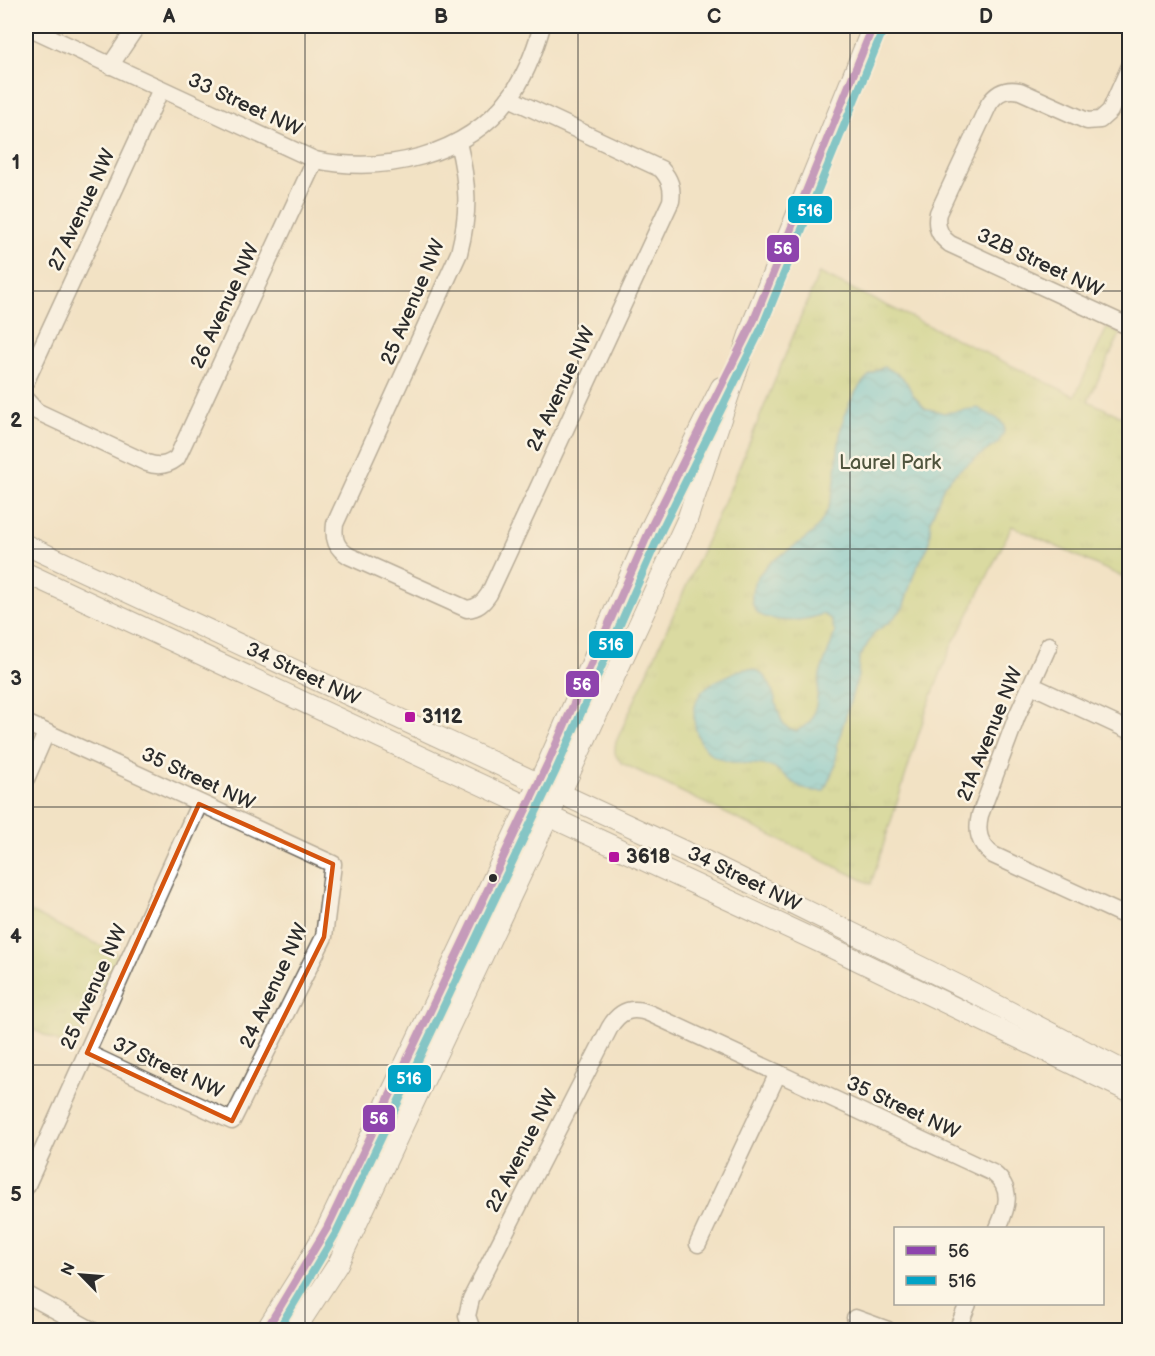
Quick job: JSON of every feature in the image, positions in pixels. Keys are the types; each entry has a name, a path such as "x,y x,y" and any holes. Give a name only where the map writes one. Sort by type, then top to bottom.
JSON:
{"main road":[{"path":"295,1330 338,1264 687,520 754,320 873,26"},
{"path":"266,1330 327,1228 538,783 652,525 754,320"},
{"name":"34 Street NW","path":"26,545 790,901 1130,1074"},
{"name":"34 Street NW","path":"26,573 830,947 1130,1092"}],"street":[{"name":"33 Street NW","path":"26,26 315,159 351,165 385,164 418,158 458,142"},
{"path":"110,66 137,26"},
{"path":"458,142 487,121 509,98 534,52 542,26"},
{"name":"32B Street NW","path":"1130,66 1110,111 1100,120 1087,121 1020,91 1000,92 989,104 938,213 936,222 938,230 950,244 1130,327"},
{"name":"27 Avenue NW","path":"26,381 161,89"},
{"name":"24 Avenue NW","path":"474,609 489,594 671,201 672,193 670,180 661,169 509,98"},
{"name":"25 Avenue NW","path":"458,142 468,199 464,235 459,253 335,524 335,542 342,552 349,556 457,606 474,609"},
{"name":"26 Avenue NW","path":"26,400 36,411 147,463 160,466 177,458 315,159"},
{"name":"21A Avenue NW","path":"1049,645 1017,716 980,815 978,823 980,840 986,850 993,855 1130,918"},
{"path":"1031,685 1130,731"},
{"name":"35 Street NW","path":"26,723 333,864"},
{"path":"26,778 46,733"},
{"name":"25 Avenue NW","path":"26,1187 200,804"},
{"name":"24 Avenue NW","path":"232,1120 324,937 333,864"},
{"name":"35 Street NW","path":"625,1011 637,1009 651,1014 998,1176 1006,1186 1008,1200 998,1227"},
{"name":"22 Avenue NW","path":"470,1323 471,1299 610,1027 625,1011"},
{"name":"37 Street NW","path":"87,1053 232,1120"},
{"path":"698,1244 778,1073"},
{"path":"26,1294 92,1330"},
{"path":"957,1330 968,1305"},
{"path":"855,1318 888,1330"}],"highlighted area":[{"path":"199,804 333,864 324,937 232,1121 87,1053"}],"green space":[{"name":"Laurel Park","path":"819,273 1075,396 1107,328 1120,334 1088,401 1129,420 1129,580 1012,526 953,642 927,708 871,884 622,763 615,751 616,742 733,482"},
{"path":"26,910 118,954 73,1049 26,1026"}],"water":[{"path":"884,367 898,374 907,383 913,395 925,408 944,413 978,408 1000,420 1004,426 1004,432 998,443 959,470 944,485 931,519 929,545 915,571 903,608 890,622 875,632 859,658 858,676 837,745 836,764 824,791 811,791 798,786 773,767 726,761 711,754 705,749 698,735 694,711 699,696 708,686 735,672 752,669 768,681 780,716 788,728 797,731 810,722 816,706 820,674 835,633 831,619 823,614 796,620 765,617 759,614 754,607 753,588 764,568 813,532 824,518 832,494 840,435 849,405 865,379"}],"transit line":[{"name":"56","path":"266,1330 327,1228 547,765 652,525 754,320 873,26"},
{"name":"516","path":"278,1330 336,1233 556,770 662,529 763,325 883,30"}],"place":[{"name":"3112","path":"410,717"},
{"name":"3618","path":"614,857"}]}
